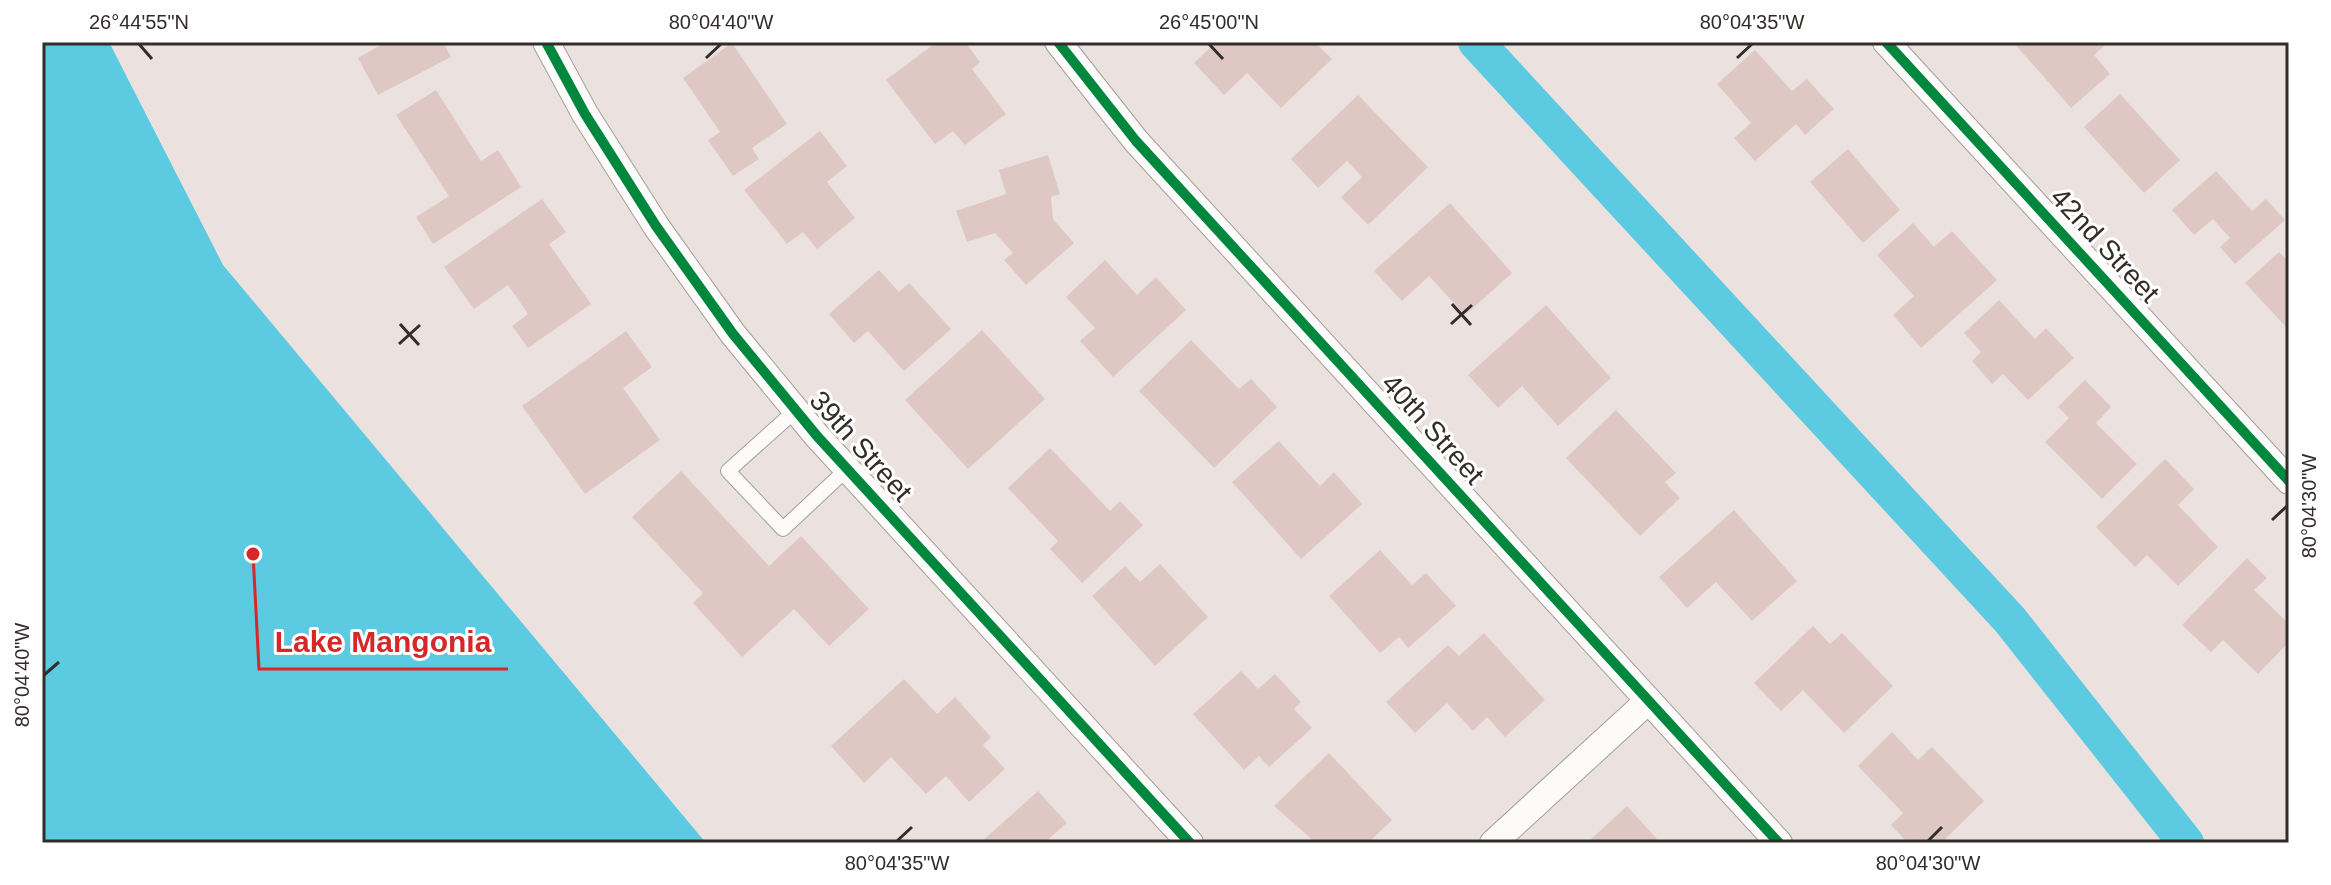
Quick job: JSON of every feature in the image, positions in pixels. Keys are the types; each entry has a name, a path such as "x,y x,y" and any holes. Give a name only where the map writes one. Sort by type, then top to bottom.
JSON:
{"street":[{"name":"39th Street","path":"546,42 585,114 656,226 733,334 847,469 1190,843"},
{"name":"40th Street","path":"1058,42 1136,141 1779,843"},
{"name":"42nd Street","path":"1886,42 2289,481"},
{"path":"1493,843 1648,701"}],"lane":[{"path":"796,410 728,471 783,529 847,469"}],"water":[{"path":"42,42 109,42 223,265 706,843 42,843"}],"building":[{"path":"386,42 443,42 451,57 378,95 358,58"},
{"path":"937,42 965,42 980,62 972,69 1006,114 965,145 953,131 935,144 886,80"},
{"path":"1216,42 1315,42 1332,59 1281,108 1247,73 1224,95 1194,63"},
{"path":"2013,42 2109,42 2094,55 2110,74 2071,108"},
{"path":"732,43 787,124 752,148 759,159 733,176 708,140 720,132 683,78"},
{"path":"1755,50 1792,91 1807,79 1834,109 1805,135 1796,124 1755,161 1734,138 1751,123 1717,84"},
{"path":"436,90 481,161 498,150 521,187 433,244 416,217 449,196 396,115"},
{"path":"2120,94 2180,160 2144,193 2084,127"},
{"path":"1358,95 1428,167 1368,225 1341,197 1362,177 1347,161 1318,188 1291,159"},
{"path":"820,131 847,166 827,182 855,218 817,249 803,232 787,244 744,190"},
{"path":"1848,149 1900,210 1863,243 1810,182"},
{"path":"1048,155 1060,194 1051,197 1053,219 1074,243 1026,285 1004,260 1013,253 995,233 967,242 956,211 1006,194 999,170"},
{"path":"2216,171 2252,211 2266,199 2285,220 2235,264 2220,247 2230,238 2213,219 2194,235 2172,210"},
{"path":"542,199 566,232 549,244 591,304 528,348 512,326 528,314 508,285 474,309 444,267"},
{"path":"1450,203 1512,273 1465,315 1429,276 1402,301 1374,271"},
{"path":"1913,223 1934,247 1952,231 1997,280 1921,348 1893,315 1914,296 1877,255"},
{"path":"2279,252 2289,262 2289,330 2245,283"},
{"path":"1105,260 1137,295 1156,277 1186,310 1113,377 1080,341 1095,328 1066,297"},
{"path":"879,270 899,292 909,283 951,329 904,371 868,331 854,343 829,314"},
{"path":"1999,300 2035,339 2046,328 2074,358 2028,400 2003,374 1992,384 1972,361 1981,352 1964,333"},
{"path":"1546,305 1611,378 1558,426 1522,386 1498,408 1468,375"},
{"path":"982,330 1045,399 968,469 905,400"},
{"path":"626,331 652,367 623,388 660,440 585,494 522,406"},
{"path":"1191,340 1239,389 1251,379 1277,407 1214,468 1139,391"},
{"path":"2085,380 2111,407 2096,423 2137,464 2102,499 2045,442 2069,418 2058,407"},
{"path":"1616,410 1676,473 1665,482 1680,498 1640,536 1566,458"},
{"path":"1279,441 1320,486 1334,472 1362,504 1301,559 1232,482"},
{"path":"1050,448 1110,511 1120,501 1143,525 1082,583 1050,549 1058,541 1008,488"},
{"path":"2165,459 2194,489 2178,505 2218,547 2178,586 2147,555 2135,567 2096,527"},
{"path":"681,471 769,566 801,536 869,609 829,646 794,609 742,657 693,603 703,593 632,517"},
{"path":"1734,510 1797,581 1752,621 1716,582 1687,608 1659,577"},
{"path":"1380,550 1412,585 1426,573 1456,606 1408,648 1399,637 1380,653 1329,596"},
{"path":"2247,558 2267,578 2254,590 2289,624 2289,642 2258,674 2223,640 2211,652 2182,625"},
{"path":"1160,564 1208,617 1155,666 1092,596 1125,566 1140,582"},
{"path":"1813,626 1830,644 1842,633 1893,686 1844,733 1803,690 1781,711 1754,683"},
{"path":"1484,633 1545,700 1505,737 1487,717 1473,731 1447,703 1415,733 1386,702 1448,645 1459,656"},
{"path":"1241,671 1258,689 1275,674 1301,702 1294,709 1312,728 1269,767 1259,756 1244,770 1193,714"},
{"path":"904,679 937,714 955,697 991,737 983,745 1005,769 969,802 946,776 926,794 891,757 864,783 831,746"},
{"path":"1892,732 1918,760 1932,747 1984,801 1941,843 1908,843 1891,825 1903,813 1858,766"},
{"path":"1329,753 1392,820 1368,843 1316,843 1274,806"},
{"path":"1038,791 1067,823 1044,843 980,843"},
{"path":"1627,806 1657,839 1653,843 1587,843"}],"waterway":[{"path":"1476,42 2010,620 2186,843"}],"cycle path":[{"path":"546,42 585,114 656,226 733,334 817,436 1190,843"},
{"path":"1058,42 1136,141 1779,843"},
{"path":"1886,42 2289,481"}],"place":[{"name":"Lake Mangonia","path":"253,554"}]}
